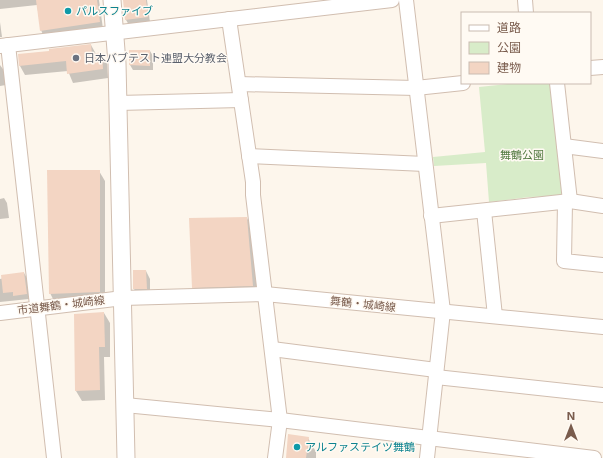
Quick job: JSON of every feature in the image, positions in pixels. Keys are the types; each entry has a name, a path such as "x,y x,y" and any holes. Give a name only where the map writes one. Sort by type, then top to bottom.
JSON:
{"street":[{"path":"112,0 116,32 126,458"},
{"path":"54,458 4,45 392,0"},
{"path":"406,0 442,311 427,458"},
{"path":"525,0 526,12"},
{"path":"229,19 249,156 280,420 275,458"},
{"path":"591,68 603,67"},
{"path":"239,84 416,88 461,83"},
{"path":"557,84 564,146 567,202 564,261 603,266"},
{"path":"118,103 241,100"},
{"path":"564,146 603,151"},
{"path":"249,156 425,164"},
{"path":"431,216 567,202 603,206"},
{"path":"484,211 495,316"},
{"name":"舞鶴・城崎線","path":"122,298 265,294 603,327"},
{"name":"市道舞鶴・城崎線","path":"0,313 122,298"},
{"path":"272,349 436,374 603,395"},
{"path":"125,405 280,420 594,458"}],"green space":[{"name":"舞鶴公園","path":"508,84 551,84 564,191 561,196 529,197 489,202 486,163 434,166 433,157 485,152 479,87"}],"building":[{"name":"パルスファイブ","path":"36,0 97,0 100,22 40,31"},
{"path":"123,0 146,0 148,17 125,20"},
{"name":"日本バブテスト連盟大分教会","path":"91,44 92,54 102,52 103,69 67,74 66,61 19,66 18,54 49,51 49,49"},
{"path":"129,50 150,50 150,66 129,65"},
{"path":"47,170 100,170 100,292 49,294"},
{"path":"247,217 253,286 192,288 189,218"},
{"path":"133,270 146,270 147,289 133,289"},
{"path":"24,272 27,294 13,296 13,292 3,293 1,275"},
{"path":"104,312 105,347 99,347 100,390 75,391 74,314"},
{"name":"アルファステイツ舞鶴","path":"288,434 309,437 306,458 286,458"}],"place":[{"name":"パルスファイブ","path":"68,11"},
{"name":"日本バブテスト連盟大分教会","path":"76,58"},
{"name":"アルファステイツ舞鶴","path":"297,447"}]}
